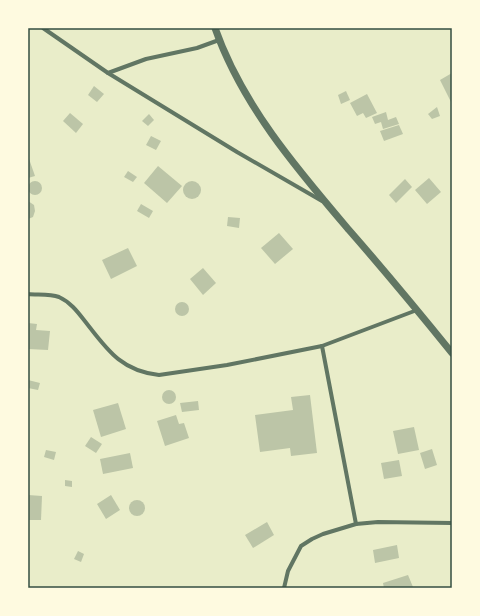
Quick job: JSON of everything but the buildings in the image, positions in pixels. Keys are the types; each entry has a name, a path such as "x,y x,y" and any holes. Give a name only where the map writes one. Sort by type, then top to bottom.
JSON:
{"street":[{"path":"43,28 108,74 237,152 327,204"},
{"path":"215,28 238,80 254,109 292,161 452,353"},
{"path":"108,74 146,59 197,48 219,40"},
{"path":"28,294 58,297 69,303 111,354 129,366 149,374 159,375 227,365 322,346 417,310"},
{"path":"322,346 356,524"},
{"path":"284,588 288,571 301,546 323,534 356,524 378,522 452,523"}]}
